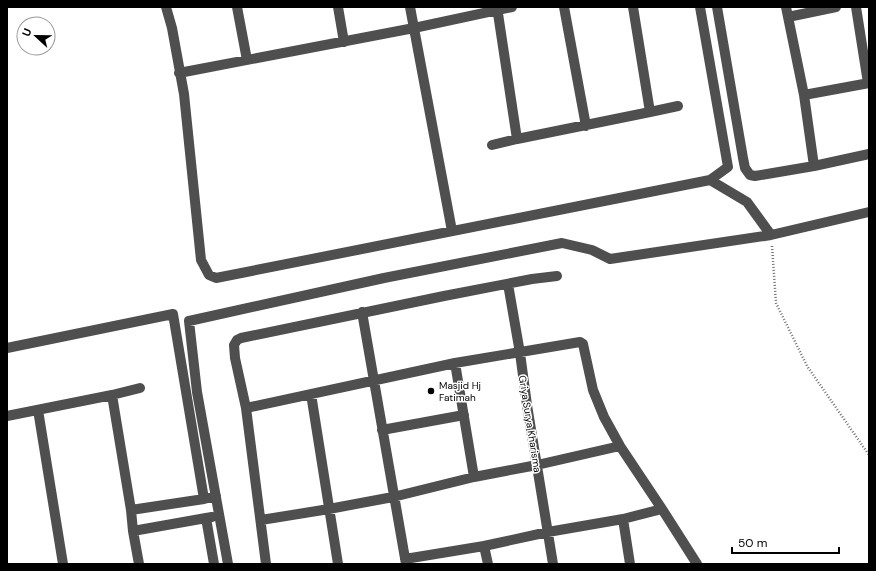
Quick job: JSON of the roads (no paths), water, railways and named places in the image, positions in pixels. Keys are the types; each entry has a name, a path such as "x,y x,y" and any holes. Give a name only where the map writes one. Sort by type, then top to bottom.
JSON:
{"street":[{"path":"166,7 172,28 189,129 201,260 209,275 216,278 377,244 452,231 710,180 728,167 700,7"},
{"path":"237,7 247,60"},
{"path":"338,7 344,42"},
{"path":"410,7 452,231"},
{"path":"180,73 344,42 512,7"},
{"path":"564,7 586,126"},
{"path":"633,7 650,112"},
{"path":"717,7 743,158 748,173 755,176 814,166 869,154"},
{"path":"786,7 804,96 814,166"},
{"path":"788,17 836,7"},
{"path":"804,96 868,83 856,7"},
{"path":"497,9 517,139"},
{"path":"492,145 678,106"},
{"path":"710,180 747,202 771,235"},
{"path":"228,564 198,392 189,321 384,278 562,243 592,250 610,259 771,235 869,212"},
{"path":"266,564 246,408 235,358 234,345 237,340 362,312 557,276"},
{"name":"Griya Surya Kharisma","path":"508,284 554,564"},
{"path":"362,312 405,561 548,532 623,519 662,509"},
{"path":"7,348 173,314 204,499"},
{"path":"246,408 455,363 580,342 583,344 593,390 604,417 620,446 697,564"},
{"path":"455,363 474,477"},
{"path":"7,416 140,388"},
{"path":"311,394 338,564"},
{"path":"112,395 139,564"},
{"path":"38,410 63,564"},
{"path":"382,430 464,415"},
{"path":"261,520 330,510 620,446"},
{"path":"131,510 189,502 216,496"},
{"path":"189,502 193,520"},
{"path":"133,531 220,515"},
{"path":"206,518 214,564"},
{"path":"623,519 630,564"},
{"path":"484,546 488,564"}],"place":[{"name":"Masjid Hj Fatimah","path":"431,391"}]}
